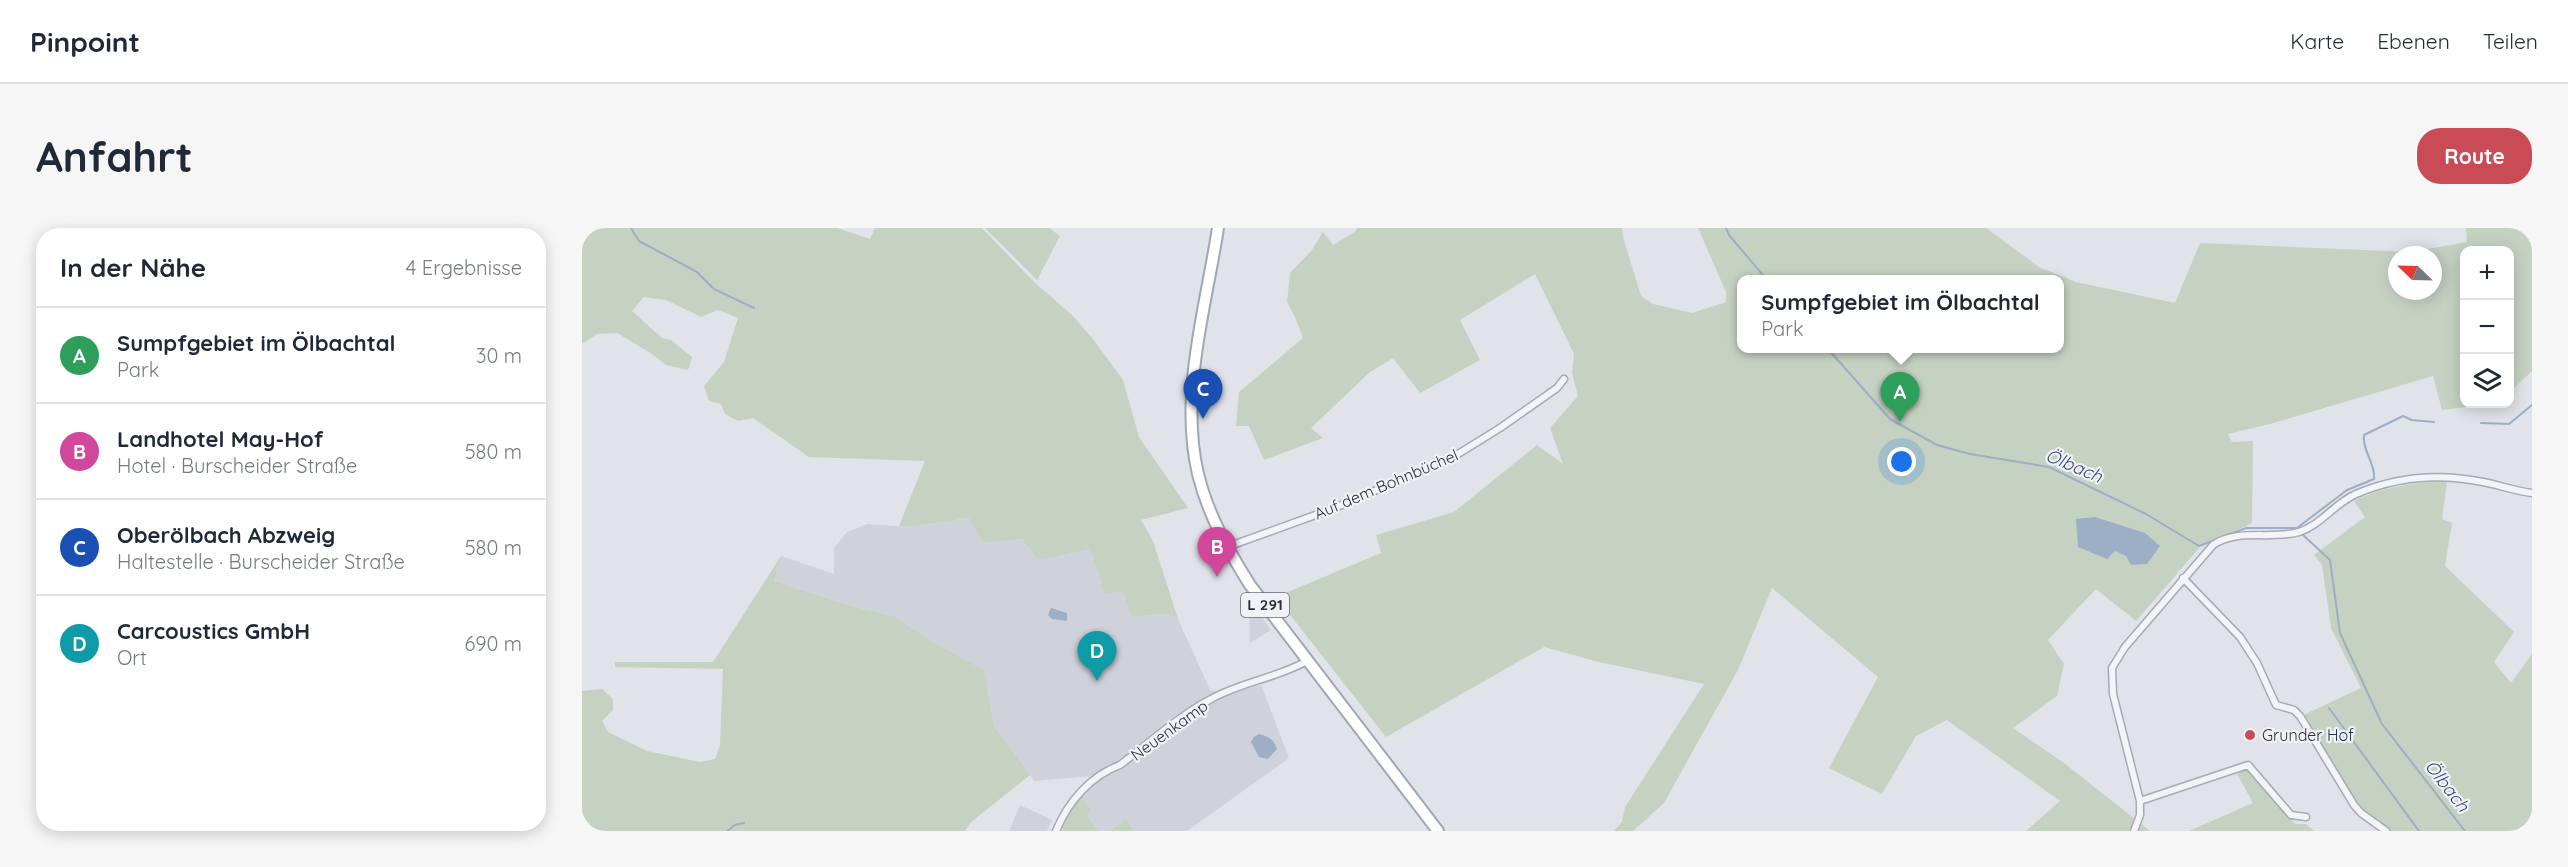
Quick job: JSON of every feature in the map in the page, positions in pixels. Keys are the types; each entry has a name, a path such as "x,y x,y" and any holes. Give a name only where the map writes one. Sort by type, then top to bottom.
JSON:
{"main road":[{"name":"L 291","path":"1218,228 1196,359 1192,419 1197,471 1208,507 1226,548 1250,585 1438,831"}],"street":[{"name":"Auf dem Bohnbüchel","path":"1226,548 1332,509 1450,459 1500,428 1557,388 1564,379"},
{"path":"2134,831 2140,815 2140,801 2113,694 2111,675 2125,647 2183,578 2219,541 2298,532 2309,527 2351,496 2410,478 2452,477 2532,493"},
{"path":"2183,578 2240,637 2257,663 2276,705 2294,710 2300,716 2354,805 2386,831"},
{"name":"Neuenkamp","path":"1056,831 1072,800 1106,770 1120,765 1194,709 1227,691 1294,668 1306,661"},
{"path":"2140,801 2248,765 2291,815 2306,817"}],"shaded area":[{"path":"970,518 983,543 1022,539 1047,559 1090,549 1105,592 1123,592 1131,617 1169,614 1178,619 1210,690 1228,694 1261,685 1289,758 1187,831 1134,831 1126,818 1110,831 1099,831 1087,815 1091,811 1082,795 1092,776 1034,781 994,726 984,670 930,640 894,616 851,606 774,581 781,556 834,574 834,548 847,532 867,524 910,527"},
{"path":"1251,601 1271,630 1250,643 1249,602"},
{"path":"1020,805 1052,820 1047,831 1009,831"}],"green space":[{"path":"582,228 837,228 870,239 875,228 982,228 1035,283 1072,315 1093,339 1123,380 1139,437 1188,508 1141,520 1153,541 1178,619 1168,614 1131,617 1123,592 1105,593 1090,549 1047,559 1037,558 1022,539 983,543 969,518 910,527 899,526 925,461 809,457 753,418 738,421 725,414 721,404 709,401 704,386 724,362 738,318 718,310 701,317 666,300 644,297 632,311 662,338 671,340 692,357 688,370 666,365 617,333 597,334 582,344"},
{"path":"985,228 1049,228 1060,236 1037,280"},
{"path":"1357,228 1622,228 1641,296 1653,304 1692,313 1726,302 1726,292 1698,228 1986,228 2039,267 2059,275 1737,275 1737,353 2064,353 2064,277 2076,282 2175,303 2200,243 2388,251 2388,300 2442,300 2442,247 2467,242 2466,228 2532,228 2532,371 2514,388 2514,246 2460,246 2460,408 2442,410 2433,376 2270,424 2228,434 2232,442 2253,441 2252,523 2200,547 2136,621 2096,589 2048,640 2064,664 2057,696 2013,728 2064,763 2150,831 2026,831 2060,801 1947,720 1916,736 1882,794 1829,768 1878,677 1772,588 1738,670 1664,803 1633,831 1614,831 1622,822 1625,807 1704,684 1599,662 1544,647 1386,737 1276,597 1381,553 1376,535 1454,512 1537,445 1563,464 1550,428 1578,396 1572,373 1574,354 1535,274 1460,320 1480,360 1420,393 1393,358 1370,372 1311,428 1323,438 1264,460 1249,426 1236,426 1239,392 1303,338 1287,302 1290,273 1312,250 1323,232 1333,245 1355,232"},
{"path":"2447,481 2442,519 2452,523 2445,566 2514,632 2494,662 2511,683 2532,654 2532,831 2381,831 2357,813 2297,718 2361,688 2331,628 2322,565 2314,555 2365,517 2354,501 2399,486"},
{"path":"781,556 774,581 851,606 894,616 930,640 984,670 994,726 1030,775 970,823 965,831 582,831 582,691 602,689 613,699 613,710 602,721 608,732 647,751 700,762 715,759 720,745 723,669 615,667 615,662 713,662"},
{"path":"2247,769 2295,824 2306,824 2314,831 2189,831 2253,803 2237,774"},
{"path":"1082,795 1091,811 1087,815 1099,831 1061,831 1071,806"},
{"path":"1126,818 1134,831 1110,831"}],"water":[{"path":"2095,517 2145,533 2160,546 2147,564 2131,565 2126,556 2115,551 2107,559 2078,547 2076,519"},
{"path":"1051,608 1067,613 1067,621 1052,619 1048,615"},
{"path":"1259,734 1271,739 1277,749 1268,759 1259,757 1251,742"}],"waterway":[{"path":"631,228 639,241 697,272 714,289 754,308"},
{"name":"Ölbach","path":"1726,228 1729,235 1763,275"},
{"name":"Ölbach","path":"1832,353 1890,419 1937,445 1970,454 2049,467 2146,514 2199,546 2246,528 2297,528 2347,490 2374,479 2364,435 2403,416 2412,420 2434,422"},
{"path":"2481,423 2509,424 2532,405"},
{"name":"Ölbach","path":"2303,535 2330,560 2340,633 2382,724 2465,831"},
{"path":"2329,708 2419,831"},
{"path":"727,831 735,825 744,823"}],"place":[{"name":"Oberölbach Abzweig","path":"1203,419"},
{"name":"Sumpfgebiet im Ölbachtal","path":"1900,422"},
{"name":"Landhotel May-Hof","path":"1217,577"},
{"name":"Carcoustics GmbH","path":"1097,681"},
{"name":"Grunder Hof","path":"2250,735"}]}
